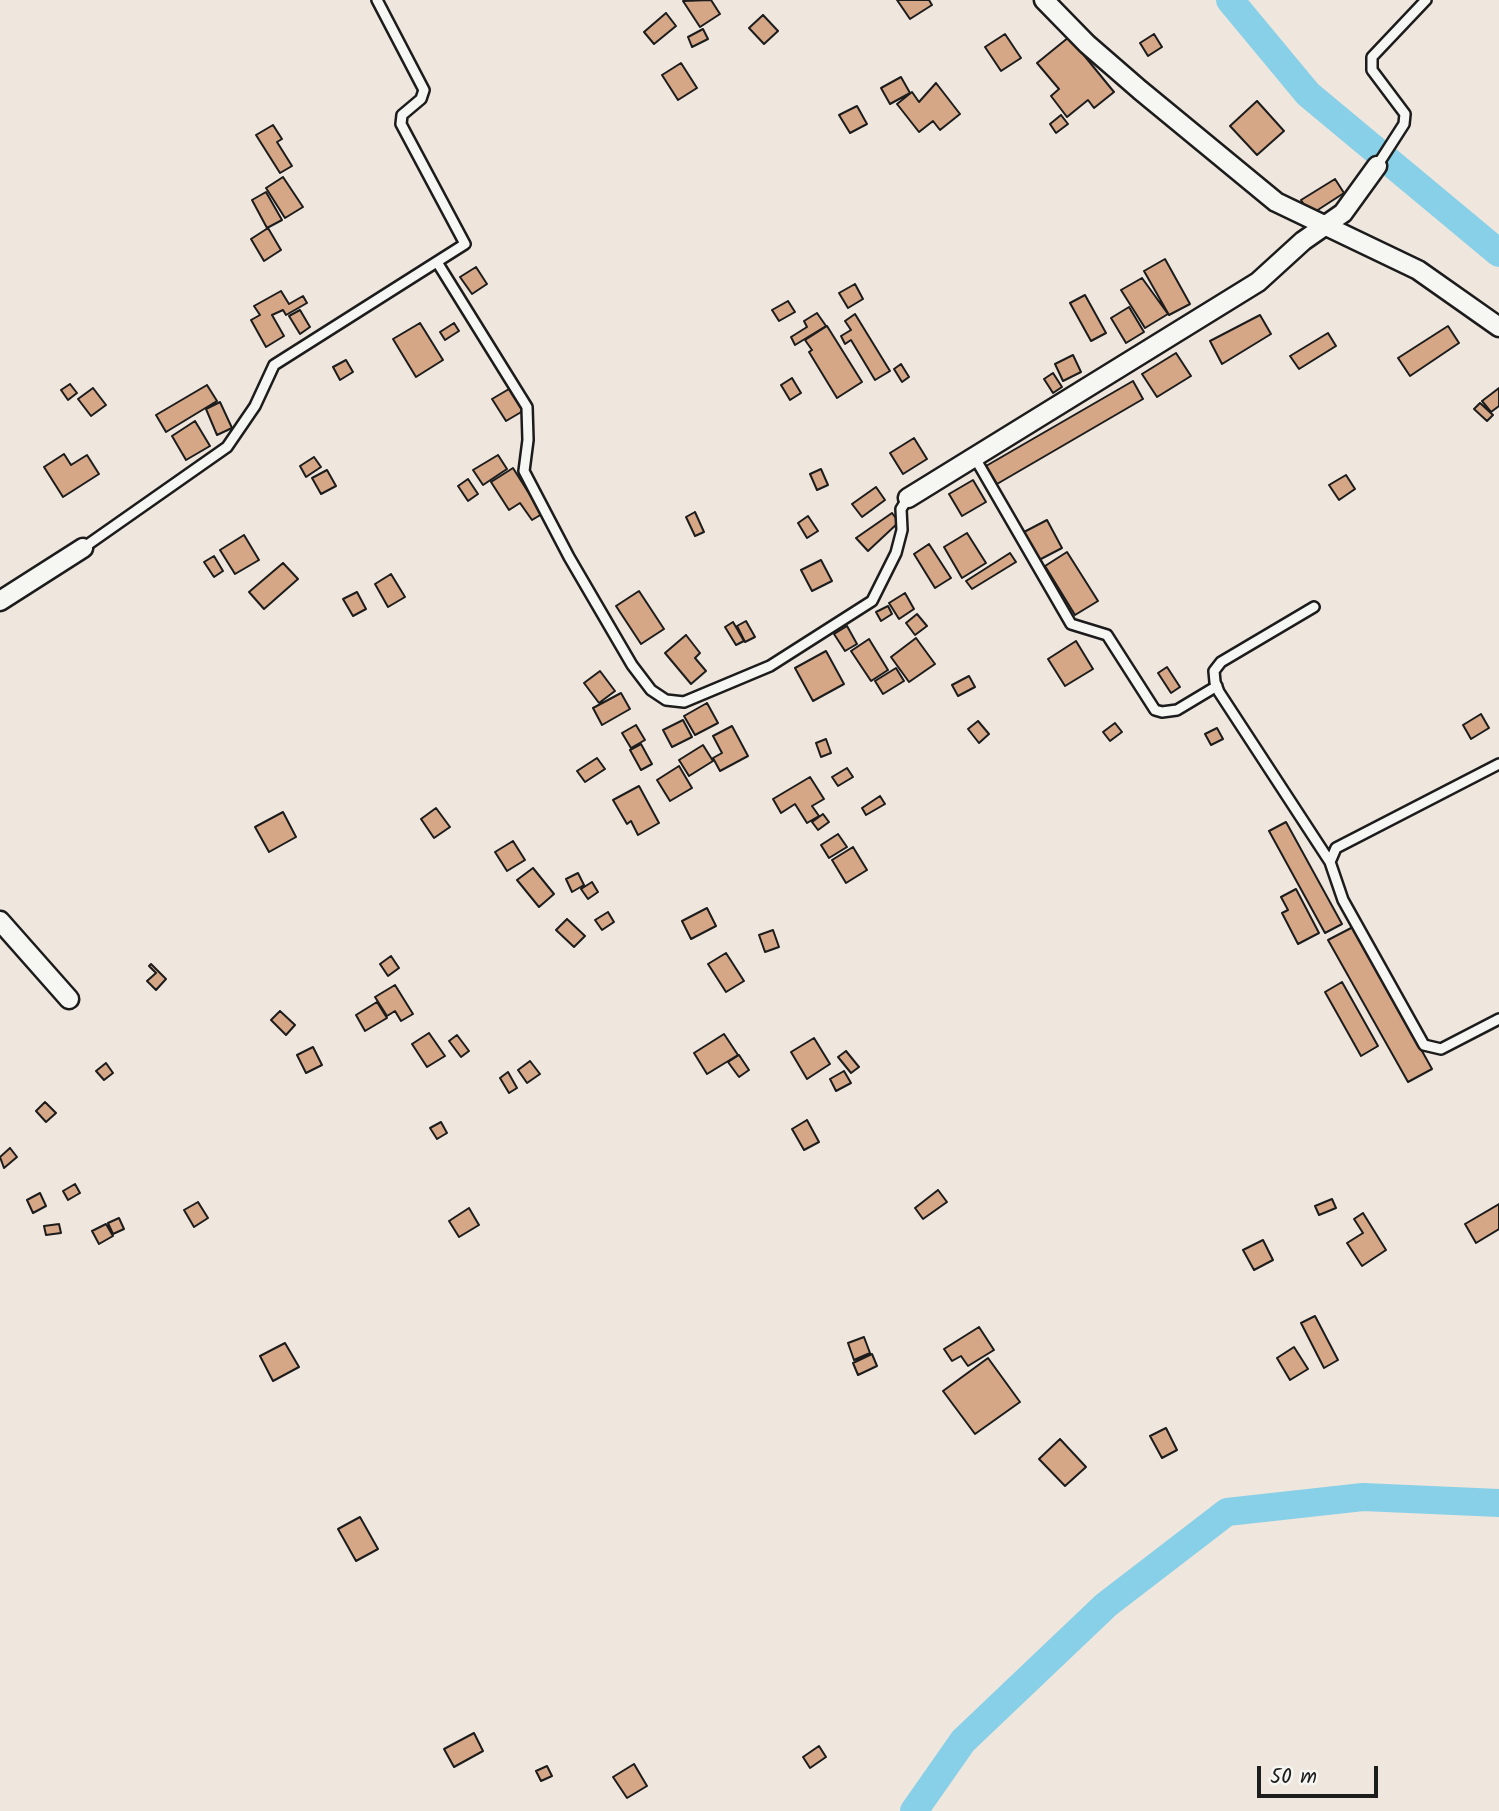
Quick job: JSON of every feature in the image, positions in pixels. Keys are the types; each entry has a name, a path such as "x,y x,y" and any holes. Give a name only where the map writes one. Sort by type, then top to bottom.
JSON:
{"street":[{"path":"1044,0 1129,81 1276,202 1418,270 1499,327"},
{"path":"908,498 1258,282 1303,241 1343,213 1377,166"},
{"path":"0,601 83,548"},
{"path":"0,921 69,999"}],"lane":[{"path":"83,548 226,447 255,406 274,365 463,248 466,242 401,124 402,115 421,99 424,90 377,0"},
{"path":"1377,166 1404,124 1405,114 1374,74 1372,57 1426,0"},
{"path":"438,262 527,407 524,471 569,557 632,665 651,690 666,700 684,702 770,666 872,601 896,553 902,530 901,509 908,498"},
{"path":"975,458 1071,624 1107,635 1155,709 1172,711 1217,686"},
{"path":"1314,607 1221,662 1214,671 1217,686 1330,862 1343,900 1424,1045 1441,1049 1499,1019"},
{"path":"1330,862 1336,848 1499,764"}],"building":[{"path":"711,0 720,14 700,27 683,1"},
{"path":"897,0 929,0 932,5 910,19"},
{"path":"666,13 676,26 654,44 644,32"},
{"path":"763,15 778,31 764,44 749,28"},
{"path":"703,29 708,39 692,47 688,37"},
{"path":"1005,34 1021,58 1001,71 985,47"},
{"path":"1154,34 1162,47 1148,56 1140,43"},
{"path":"1069,37 1114,92 1094,108 1088,100 1067,117 1051,96 1059,89 1037,63"},
{"path":"681,63 697,88 678,100 662,75"},
{"path":"901,77 910,93 890,104 881,88"},
{"path":"936,83 960,114 940,130 933,121 919,132 897,104 912,92 919,102"},
{"path":"1257,101 1284,131 1257,155 1230,126"},
{"path":"857,106 867,124 850,133 839,115"},
{"path":"1061,115 1068,124 1056,133 1050,124"},
{"path":"273,125 282,139 277,142 292,166 280,173 256,135"},
{"path":"283,177 303,207 285,218 266,188"},
{"path":"1335,179 1344,193 1310,215 1301,200"},
{"path":"266,192 282,220 267,228 252,200"},
{"path":"268,228 281,250 264,261 251,239"},
{"path":"1165,259 1190,304 1169,315 1144,271"},
{"path":"476,267 487,284 472,294 460,277"},
{"path":"1142,278 1168,314 1145,328 1121,290"},
{"path":"855,284 863,299 848,308 839,293"},
{"path":"281,291 289,304 303,296 307,303 286,315 283,310 272,315 284,336 266,347 251,320 260,315 254,306"},
{"path":"1085,295 1106,333 1091,341 1070,303"},
{"path":"788,301 795,312 779,321 772,310"},
{"path":"1129,307 1144,332 1126,343 1111,318"},
{"path":"300,310 310,327 300,334 289,316"},
{"path":"817,313 826,326 795,345 791,337 807,327 804,321"},
{"path":"855,314 890,371 875,380 851,340 845,344 841,336 851,330 845,321"},
{"path":"1260,315 1271,334 1222,364 1210,341"},
{"path":"420,323 443,360 416,377 393,339"},
{"path":"454,323 459,331 445,340 440,332"},
{"path":"827,326 862,382 837,398 809,352 812,350 805,340"},
{"path":"1448,326 1459,343 1410,376 1398,358"},
{"path":"1328,333 1336,346 1299,369 1290,356"},
{"path":"1176,353 1191,376 1157,397 1142,374"},
{"path":"1073,355 1081,372 1063,381 1055,364"},
{"path":"346,360 353,372 340,380 333,367"},
{"path":"901,364 909,377 902,382 894,369"},
{"path":"1053,373 1062,387 1053,393 1044,379"},
{"path":"792,378 801,393 790,400 781,385"},
{"path":"1133,381 1143,399 997,484 986,466"},
{"path":"70,384 77,393 68,400 61,390"},
{"path":"207,385 217,401 166,432 156,415"},
{"path":"93,388 106,405 91,416 78,399"},
{"path":"1499,388 1499,406 1491,412 1482,401"},
{"path":"509,389 523,411 506,421 492,399"},
{"path":"220,402 232,428 217,435 206,409"},
{"path":"1480,403 1493,415 1487,421 1474,409"},
{"path":"195,421 210,446 186,460 172,436"},
{"path":"914,438 927,459 903,474 890,453"},
{"path":"64,454 71,465 87,455 99,474 63,497 44,467"},
{"path":"498,455 507,469 483,485 473,470"},
{"path":"314,457 321,467 306,477 300,466"},
{"path":"513,468 542,514 532,520 520,503 509,510 491,482"},
{"path":"821,469 828,485 817,490 810,474"},
{"path":"327,470 336,486 321,494 312,478"},
{"path":"1346,475 1355,489 1339,500 1329,485"},
{"path":"468,479 478,494 468,501 458,486"},
{"path":"973,480 986,502 962,516 949,494"},
{"path":"876,487 885,500 862,517 852,504"},
{"path":"695,512 704,532 695,536 686,517"},
{"path":"892,513 899,522 868,551 856,538"},
{"path":"808,516 818,531 807,538 798,523"},
{"path":"1047,520 1062,548 1039,560 1024,532"},
{"path":"967,533 986,563 962,578 944,547"},
{"path":"244,535 259,560 235,574 220,550"},
{"path":"929,544 951,578 935,588 914,554"},
{"path":"1067,552 1098,601 1075,615 1045,566"},
{"path":"1010,553 1016,562 972,589 966,581"},
{"path":"214,556 223,571 214,577 204,562"},
{"path":"821,560 832,581 812,591 801,570"},
{"path":"283,563 298,579 264,609 249,592"},
{"path":"391,574 405,597 388,607 375,584"},
{"path":"639,591 664,629 641,644 616,606"},
{"path":"357,592 366,609 353,616 343,599"},
{"path":"905,593 914,609 899,619 889,603"},
{"path":"888,606 892,614 881,621 876,612"},
{"path":"917,614 927,626 915,635 906,623"},
{"path":"746,621 755,637 745,642 737,626"},
{"path":"733,622 744,641 736,645 725,627"},
{"path":"847,626 857,644 845,651 834,634"},
{"path":"686,635 700,653 695,658 706,671 691,684 665,653"},
{"path":"916,638 935,664 909,682 891,657"},
{"path":"869,639 888,670 871,681 851,651"},
{"path":"1076,641 1093,669 1065,686 1048,659"},
{"path":"826,651 844,684 813,701 795,668"},
{"path":"1167,667 1180,687 1171,693 1158,673"},
{"path":"896,668 904,681 883,694 875,681"},
{"path":"600,671 615,691 599,703 584,683"},
{"path":"969,676 975,687 958,696 952,685"},
{"path":"621,693 630,709 602,725 593,708"},
{"path":"707,703 718,723 695,735 684,716"},
{"path":"1481,714 1489,728 1471,739 1463,725"},
{"path":"683,720 692,737 672,747 663,730"},
{"path":"978,721 989,734 979,743 968,729"},
{"path":"1115,723 1122,732 1110,741 1103,732"},
{"path":"636,725 645,740 631,748 622,733"},
{"path":"732,726 748,756 720,771 713,758 722,753 713,736"},
{"path":"1217,728 1223,739 1211,745 1205,734"},
{"path":"826,739 831,753 821,757 816,743"},
{"path":"641,744 652,764 641,770 630,750"},
{"path":"703,745 713,761 689,776 679,760"},
{"path":"597,758 605,769 585,782 577,771"},
{"path":"679,766 692,788 670,801 657,780"},
{"path":"847,768 853,777 838,786 832,777"},
{"path":"810,777 824,799 812,806 819,816 807,823 795,804 781,813 773,799"},
{"path":"639,786 659,823 638,835 631,821 627,824 613,800"},
{"path":"880,796 885,804 866,815 862,808"},
{"path":"436,808 450,827 434,838 421,819"},
{"path":"283,812 296,837 269,852 255,827"},
{"path":"823,814 829,822 818,830 812,822"},
{"path":"1286,822 1342,924 1325,933 1269,831"},
{"path":"838,834 847,847 829,858 821,845"},
{"path":"513,841 525,860 507,871 495,852"},
{"path":"853,847 867,870 846,883 832,860"},
{"path":"533,868 554,894 539,907 517,880"},
{"path":"578,873 584,885 572,892 566,879"},
{"path":"592,882 598,892 588,899 581,889"},
{"path":"1296,889 1319,933 1298,944 1282,913 1288,910 1281,897"},
{"path":"707,908 716,926 691,939 682,921"},
{"path":"608,912 614,922 602,930 595,920"},
{"path":"567,919 585,936 574,947 556,930"},
{"path":"1353,927 1432,1069 1408,1082 1328,940"},
{"path":"773,930 779,947 765,952 759,935"},
{"path":"726,953 744,981 726,992 708,964"},
{"path":"391,956 399,968 388,976 380,964"},
{"path":"151,964 166,979 156,990 147,981 156,973 149,966"},
{"path":"1342,982 1378,1046 1361,1056 1325,992"},
{"path":"395,985 413,1014 401,1021 395,1011 387,1016 375,997"},
{"path":"377,1002 387,1018 365,1031 356,1015"},
{"path":"280,1011 295,1025 286,1035 271,1020"},
{"path":"429,1033 445,1056 427,1067 412,1044"},
{"path":"724,1034 738,1055 707,1074 694,1053"},
{"path":"457,1035 469,1051 461,1057 449,1041"},
{"path":"814,1038 830,1064 807,1079 791,1052"},
{"path":"313,1047 322,1065 306,1073 297,1055"},
{"path":"846,1051 859,1067 851,1073 838,1057"},
{"path":"739,1055 749,1070 739,1077 728,1062"},
{"path":"530,1061 540,1074 527,1083 518,1070"},
{"path":"106,1063 113,1073 104,1080 96,1071"},
{"path":"844,1071 851,1083 836,1091 830,1079"},
{"path":"508,1072 517,1088 509,1093 500,1078"},
{"path":"45,1102 56,1113 46,1122 36,1111"},
{"path":"807,1120 819,1142 804,1150 792,1129"},
{"path":"441,1122 447,1133 437,1139 430,1128"},
{"path":"10,1148 17,1157 4,1168 0,1157"},
{"path":"75,1184 80,1193 68,1200 63,1191"},
{"path":"938,1190 947,1202 923,1219 915,1208"},
{"path":"40,1193 46,1206 33,1213 27,1200"},
{"path":"1332,1199 1336,1208 1319,1215 1315,1206"},
{"path":"198,1202 208,1218 194,1227 184,1210"},
{"path":"1499,1204 1499,1229 1476,1243 1465,1224"},
{"path":"469,1208 479,1225 459,1237 449,1221"},
{"path":"1363,1213 1386,1250 1362,1266 1347,1243 1363,1233 1354,1219"},
{"path":"119,1218 124,1229 113,1234 108,1223"},
{"path":"59,1224 61,1233 46,1235 44,1226"},
{"path":"106,1224 113,1236 99,1244 92,1231"},
{"path":"1263,1240 1273,1260 1254,1270 1243,1250"},
{"path":"1315,1316 1338,1360 1324,1368 1301,1323"},
{"path":"979,1327 994,1350 968,1366 961,1356 952,1361 944,1349"},
{"path":"864,1337 870,1353 854,1360 848,1343"},
{"path":"285,1343 299,1367 273,1381 260,1356"},
{"path":"1294,1347 1308,1369 1290,1380 1277,1358"},
{"path":"872,1354 877,1366 858,1375 853,1363"},
{"path":"988,1358 1020,1402 975,1434 943,1391"},
{"path":"1166,1428 1177,1450 1162,1458 1150,1436"},
{"path":"1060,1439 1086,1467 1065,1486 1039,1459"},
{"path":"360,1517 378,1549 356,1561 338,1529"},
{"path":"474,1733 483,1751 454,1767 444,1749"},
{"path":"819,1746 826,1757 810,1768 803,1757"},
{"path":"634,1764 647,1786 627,1798 613,1777"},
{"path":"547,1766 552,1776 541,1781 536,1771"}],"waterway":[{"path":"1230,0 1308,94 1499,253"},
{"path":"914,1811 963,1741 1106,1605 1227,1512 1363,1497 1499,1503"}]}
